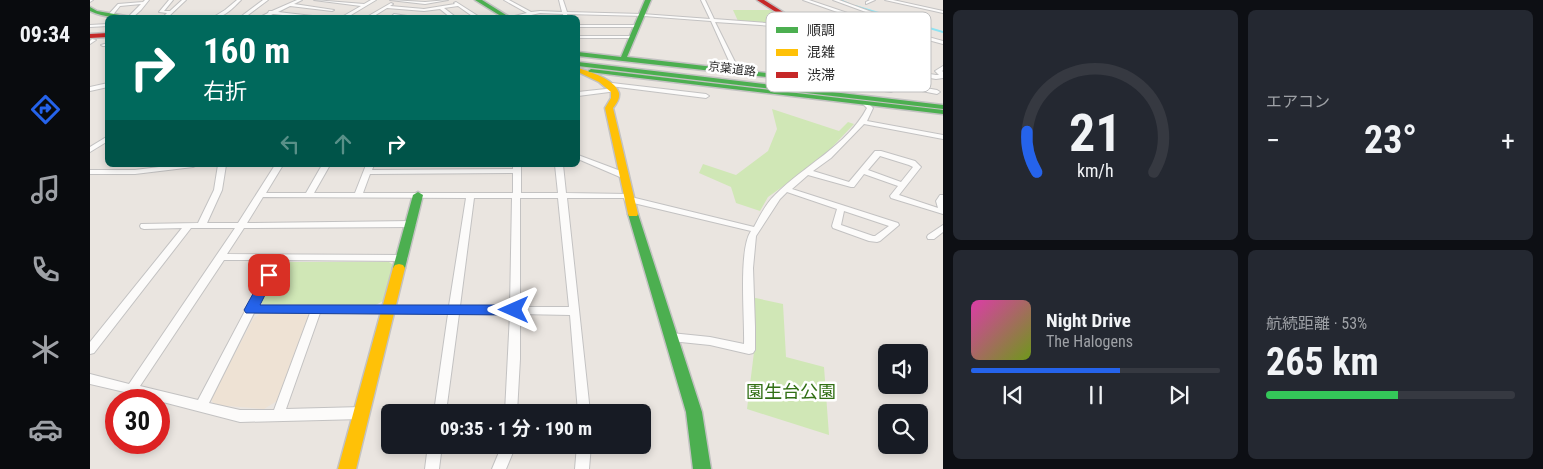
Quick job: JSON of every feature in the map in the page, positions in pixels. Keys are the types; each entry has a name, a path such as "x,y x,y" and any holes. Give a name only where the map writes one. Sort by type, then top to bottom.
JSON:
{"main road":[{"path":"478,0 504,15"},
{"path":"623,59 648,0"},
{"path":"760,0 783,12"},
{"path":"90,9 105,17"},
{"path":"90,15 105,18"},
{"path":"580,54 766,75"},
{"name":"京葉道路","path":"580,60 766,78"},
{"name":"京葉道路","path":"580,64 766,86"},
{"path":"580,71 614,84 943,112"},
{"path":"614,84 616,96 609,108 628,197 694,412 702,469"},
{"name":"京葉道路","path":"816,92 943,107"},
{"name":"京葉道路","path":"917,92 938,94"},
{"path":"347,469 418,195"}],"street":[{"path":"170,12 161,12 171,0"},
{"path":"167,15 184,0"},
{"path":"219,15 239,0"},
{"path":"245,15 266,0"},
{"path":"265,15 300,0"},
{"path":"316,0 365,5"},
{"path":"347,15 374,0"},
{"path":"392,0 425,3 446,0"},
{"path":"372,15 397,0"},
{"path":"452,0 475,15"},
{"path":"506,0 528,15"},
{"path":"561,0 566,15"},
{"path":"703,0 737,72"},
{"path":"805,0 837,12"},
{"path":"835,0 869,12"},
{"path":"867,3 872,0"},
{"path":"888,0 943,12"},
{"path":"132,15 146,1"},
{"path":"110,15 119,5 146,1"},
{"path":"322,15 346,3"},
{"path":"287,4 332,10"},
{"path":"234,5 242,5"},
{"path":"250,5 258,5"},
{"path":"386,7 424,10 460,5"},
{"path":"442,8 451,15"},
{"path":"831,10 845,8 856,12"},
{"path":"394,15 404,9"},
{"path":"249,12 299,15"},
{"path":"580,16 712,20 766,24"},
{"path":"580,26 641,19"},
{"path":"97,35 105,21"},
{"path":"580,37 633,37"},
{"path":"943,68 938,71 943,76"},
{"path":"580,93 614,84 706,96"},
{"path":"90,89 105,86"},
{"path":"671,337 710,341 749,350 748,268 751,240 777,197 828,156 863,122 870,108 865,104"},
{"path":"863,122 943,137"},
{"path":"90,150 105,140"},
{"path":"807,172 852,185 878,153 918,167 894,196 943,212"},
{"path":"580,158 623,175"},
{"path":"102,172 110,167"},
{"path":"90,172 135,172 177,167"},
{"path":"202,224 218,190 222,167"},
{"path":"90,379 132,389 221,257 278,167"},
{"path":"309,195 325,167"},
{"path":"559,167 584,404"},
{"path":"358,195 369,168 517,168 511,404"},
{"path":"863,172 903,185"},
{"path":"785,189 895,225 877,239 872,239 836,226 841,208"},
{"path":"260,195 628,197 756,230"},
{"path":"441,404 470,195"},
{"path":"943,197 940,201 943,212"},
{"path":"144,226 202,224 412,224"},
{"path":"90,350 189,225"},
{"path":"931,237 943,228"},
{"path":"221,257 403,258"},
{"path":"201,406 278,257"},
{"path":"251,310 573,311"},
{"path":"278,415 316,310"},
{"path":"170,398 240,416 362,413"},
{"path":"432,469 434,454"},
{"path":"499,469 505,454"},
{"path":"582,469 583,454"}],"shaded area":[{"path":"260,314 306,314 311,317 277,401 264,409 214,405 211,399 253,319"}],"green space":[{"path":"733,10 776,10 779,12 766,12 766,23 738,21"},
{"path":"772,109 839,131 848,122 854,124 820,160 768,197 760,211 736,203 731,187 699,173 703,164 736,175 768,151 777,129"},
{"path":"287,262 389,262 393,265 383,301 374,306 266,307 260,302 279,267"},
{"name":"園生台公園","path":"751,297 783,304 786,357 824,367 829,435 747,409 754,352"}],"waterway":[{"path":"840,0 849,4"},
{"path":"855,6 875,12"},
{"path":"931,28 943,32"}],"traffic: fast":[{"path":"478,0 504,15"},
{"path":"623,59 648,0"},
{"path":"90,9 96,12 116,15"},
{"path":"580,54 766,75"},
{"path":"580,64 766,86"},
{"path":"591,71 766,91"},
{"path":"771,92 943,112"},
{"path":"816,92 943,107"},
{"path":"399,268 418,195"},
{"path":"633,214 694,412 702,469"}],"traffic: slow":[{"path":"580,71 601,80 615,92 615,98 609,108 633,214"},
{"path":"347,469 399,268"}],"traffic: jam":[{"path":"760,0 779,12"},
{"path":"90,36 105,35"}],"route":[{"path":"269,275 251,310 514,310"}]}
